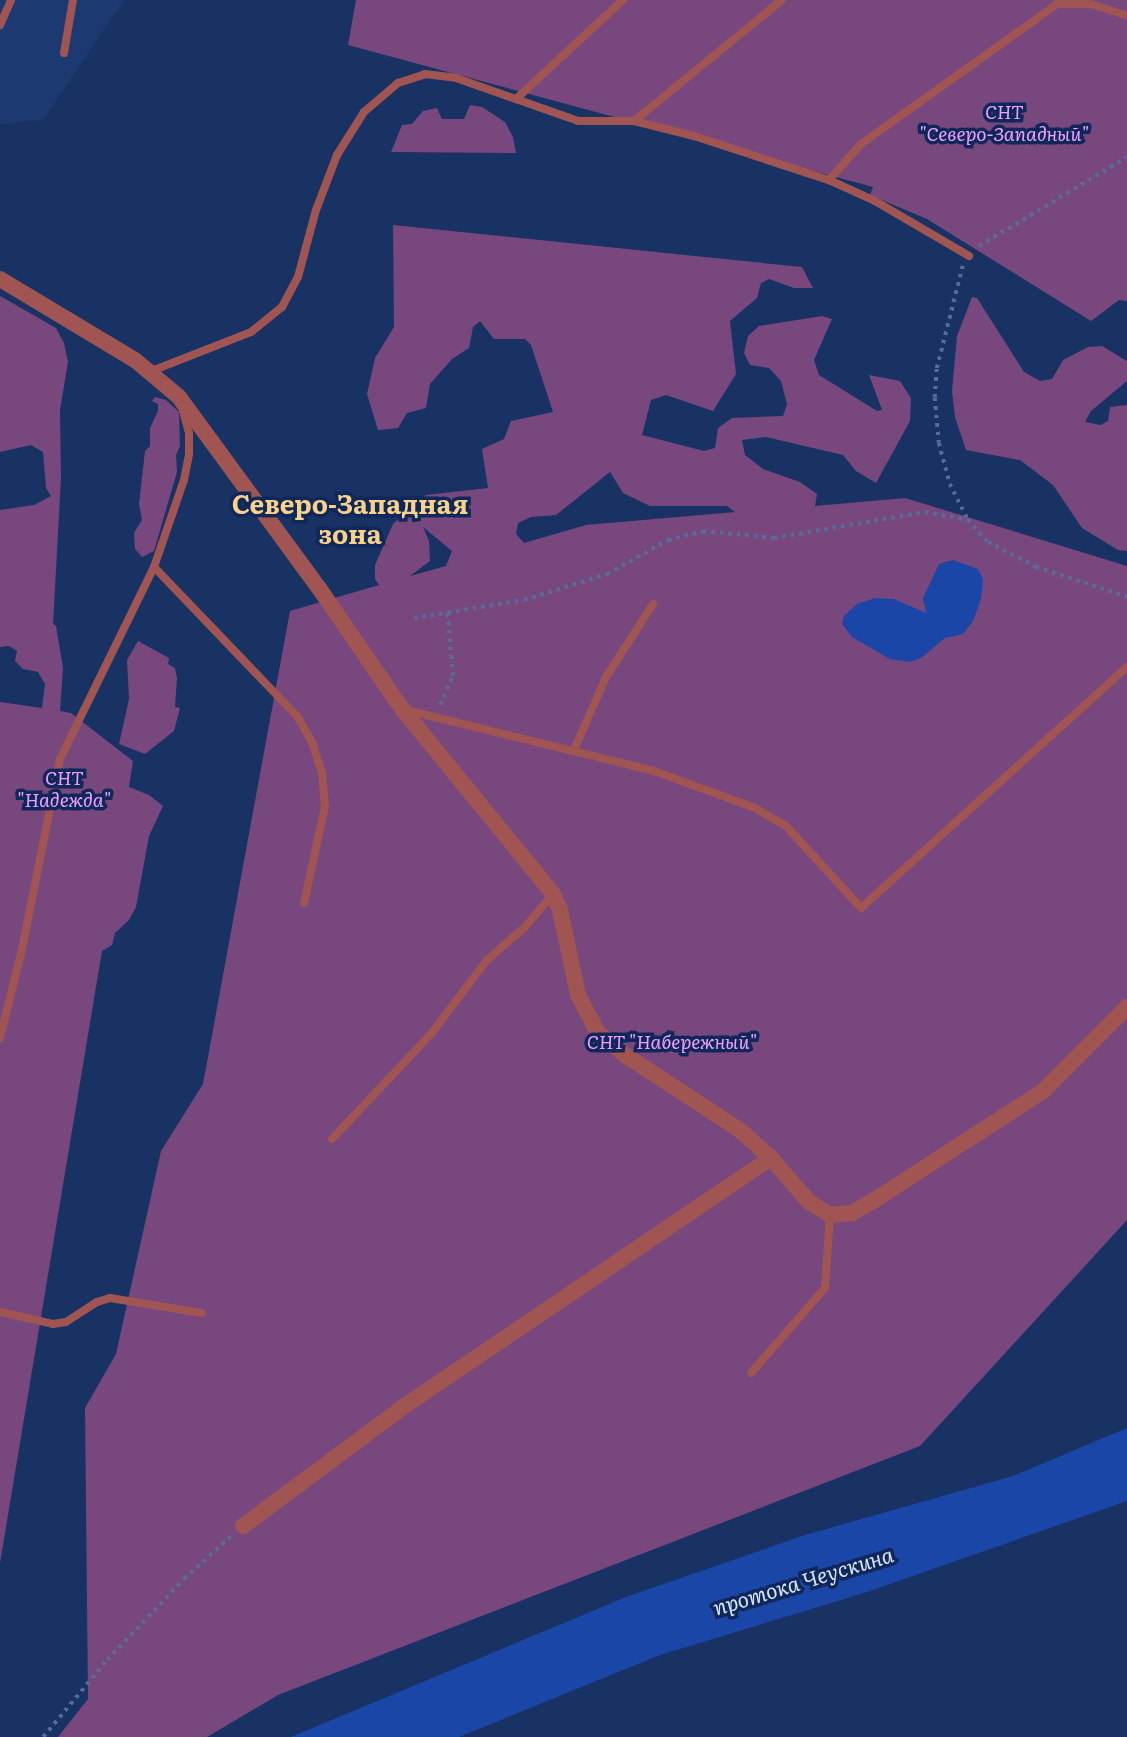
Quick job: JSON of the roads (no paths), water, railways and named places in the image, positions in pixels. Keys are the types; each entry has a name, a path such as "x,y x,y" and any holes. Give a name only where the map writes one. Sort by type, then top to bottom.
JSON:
{"street":[{"path":"0,279 47,305 149,372 179,397 319,588 403,710 553,894 560,910 578,995 598,1032 628,1057 741,1131 771,1158 809,1202 830,1215 852,1213 873,1201 1042,1091 1127,1007"},
{"path":"243,1526 403,1407 771,1158"}],"lane":[{"path":"0,25 11,0"},
{"path":"64,53 73,0"},
{"path":"516,99 623,0"},
{"path":"634,121 782,0"},
{"path":"828,180 861,144 1060,2 1090,4 1127,15"},
{"path":"149,372 251,332 282,307 298,277 316,210 337,155 364,113 398,83 425,74 456,78 578,121 634,121 694,136 828,180 874,201 969,256"},
{"path":"0,1038 21,954 60,759 154,567 189,454 189,433 179,397"},
{"path":"154,567 297,716 312,742 322,773 325,806 304,903"},
{"path":"574,750 606,677 653,604"},
{"path":"403,710 654,771 755,808 785,825 861,908 1127,667"},
{"path":"332,1139 431,1034 487,960 525,927 553,894"},
{"path":"751,1373 825,1288 830,1215"},
{"path":"0,1312 53,1324 66,1322 97,1302 110,1298 202,1313"}],"water":[{"path":"953,560 978,569 983,580 981,599 973,621 963,634 945,638 921,658 909,662 890,659 852,637 842,624 844,616 857,604 875,598 894,599 926,613 923,598 939,564"},
{"name":"протока Чеускина","path":"1127,1428 1127,1501 864,1593 660,1655 459,1737 291,1737 626,1597 805,1535 1013,1476"}],"district":[{"name":"Северо-Западная зона","path":"350,518"}],"park label":[{"name":"СНТ \"Северо-Западный\"","path":"1004,123"},
{"name":"СНТ \"Надежда\"","path":"64,789"},
{"name":"СНТ \"Набережный\"","path":"672,1042"}]}
